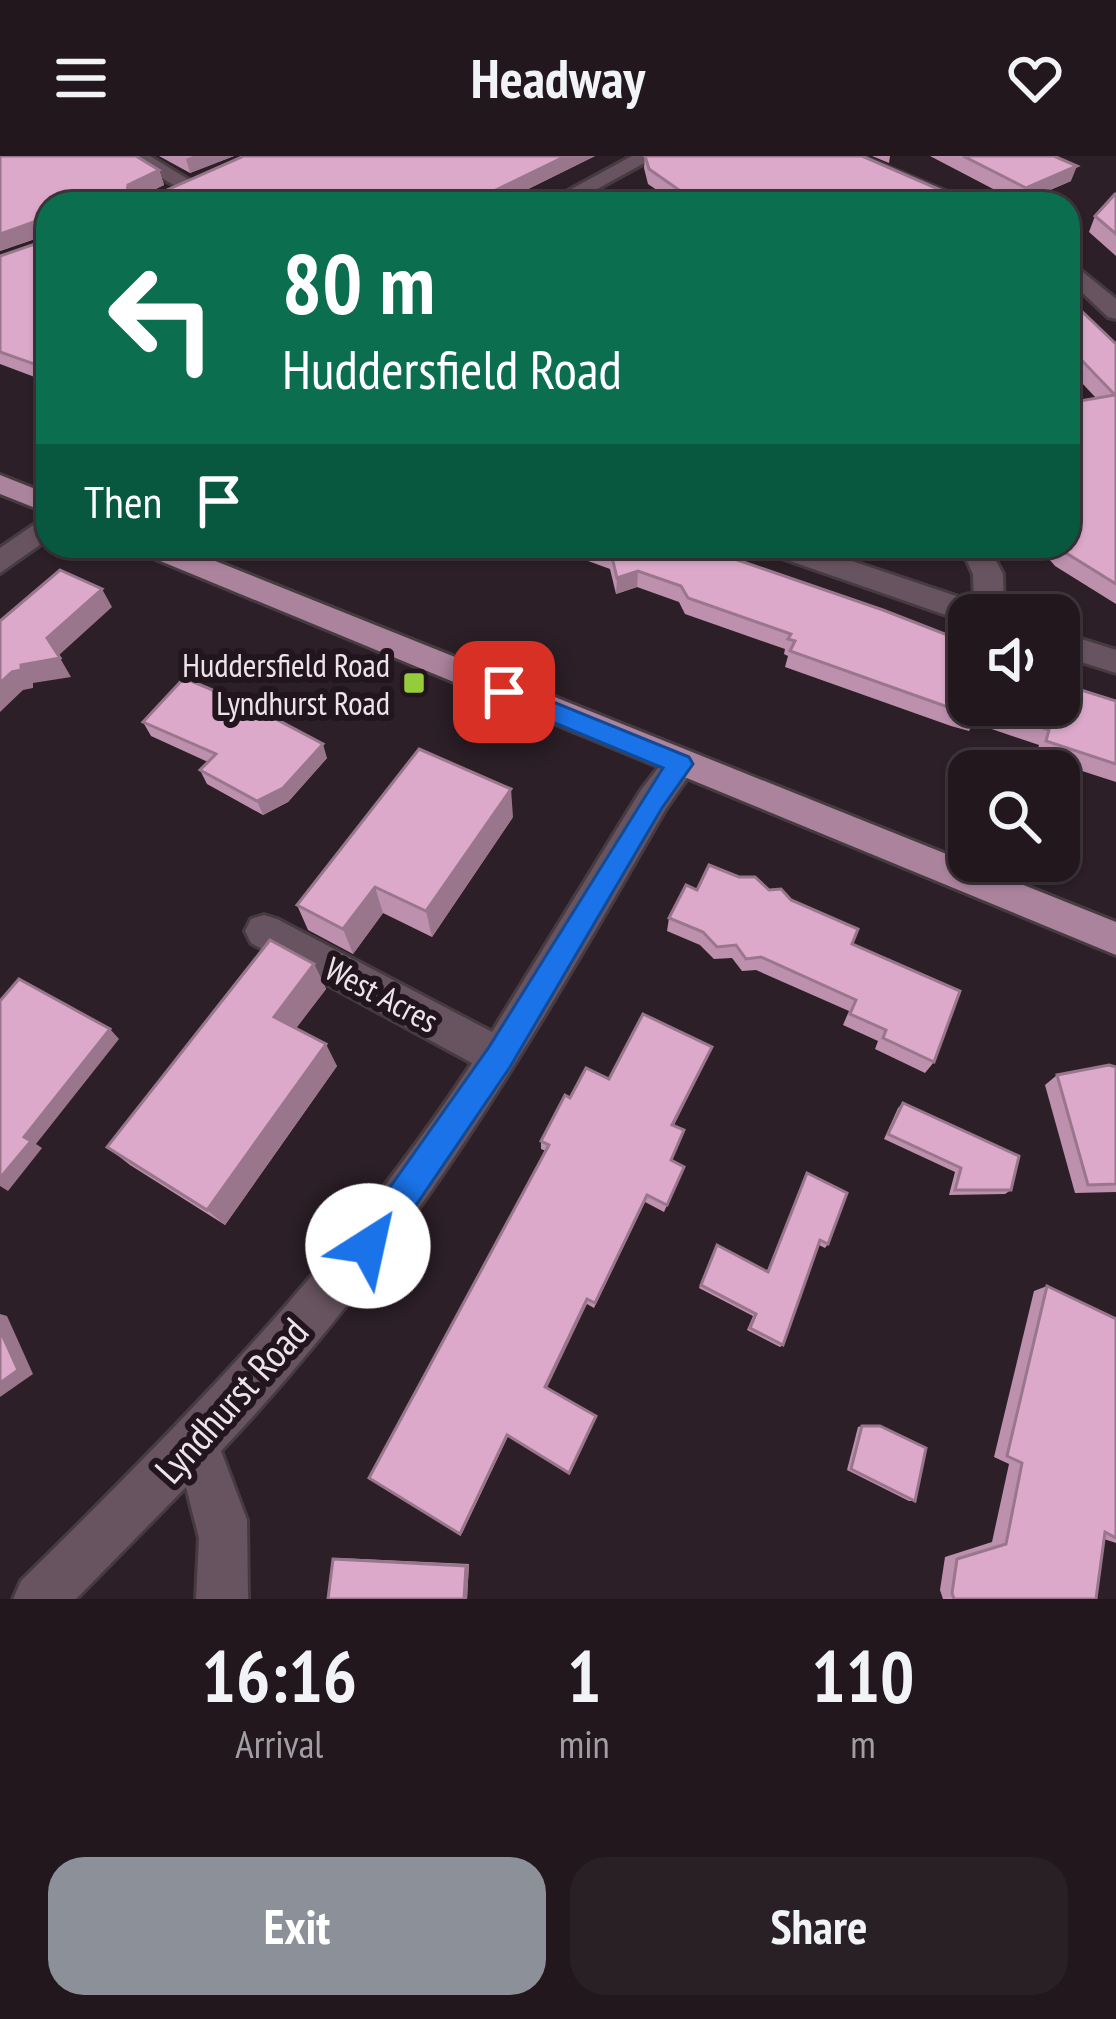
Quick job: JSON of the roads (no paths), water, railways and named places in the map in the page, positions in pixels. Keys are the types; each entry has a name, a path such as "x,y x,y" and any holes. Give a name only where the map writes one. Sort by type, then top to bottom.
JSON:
{"main road":[{"path":"0,484 36,499"},
{"path":"180,558 1116,939"}],"street":[{"path":"135,156 198,182 174,192"},
{"path":"577,192 647,156"},
{"path":"843,156 935,192"},
{"path":"1080,278 1116,312"},
{"path":"0,563 36,534"},
{"path":"812,558 948,605"},
{"path":"980,558 988,574 988,594"},
{"path":"1080,650 1116,662"},
{"name":"Lyndhurst Road","path":"39,1599 192,1448 368,1246 500,1057 652,800 680,764"},
{"name":"West Acres","path":"264,932 500,1057"},
{"path":"192,1448 222,1507 227,1546 222,1599"}],"place":[{"name":"Huddersfield Road Lyndhurst Road","path":"414,683"}]}
